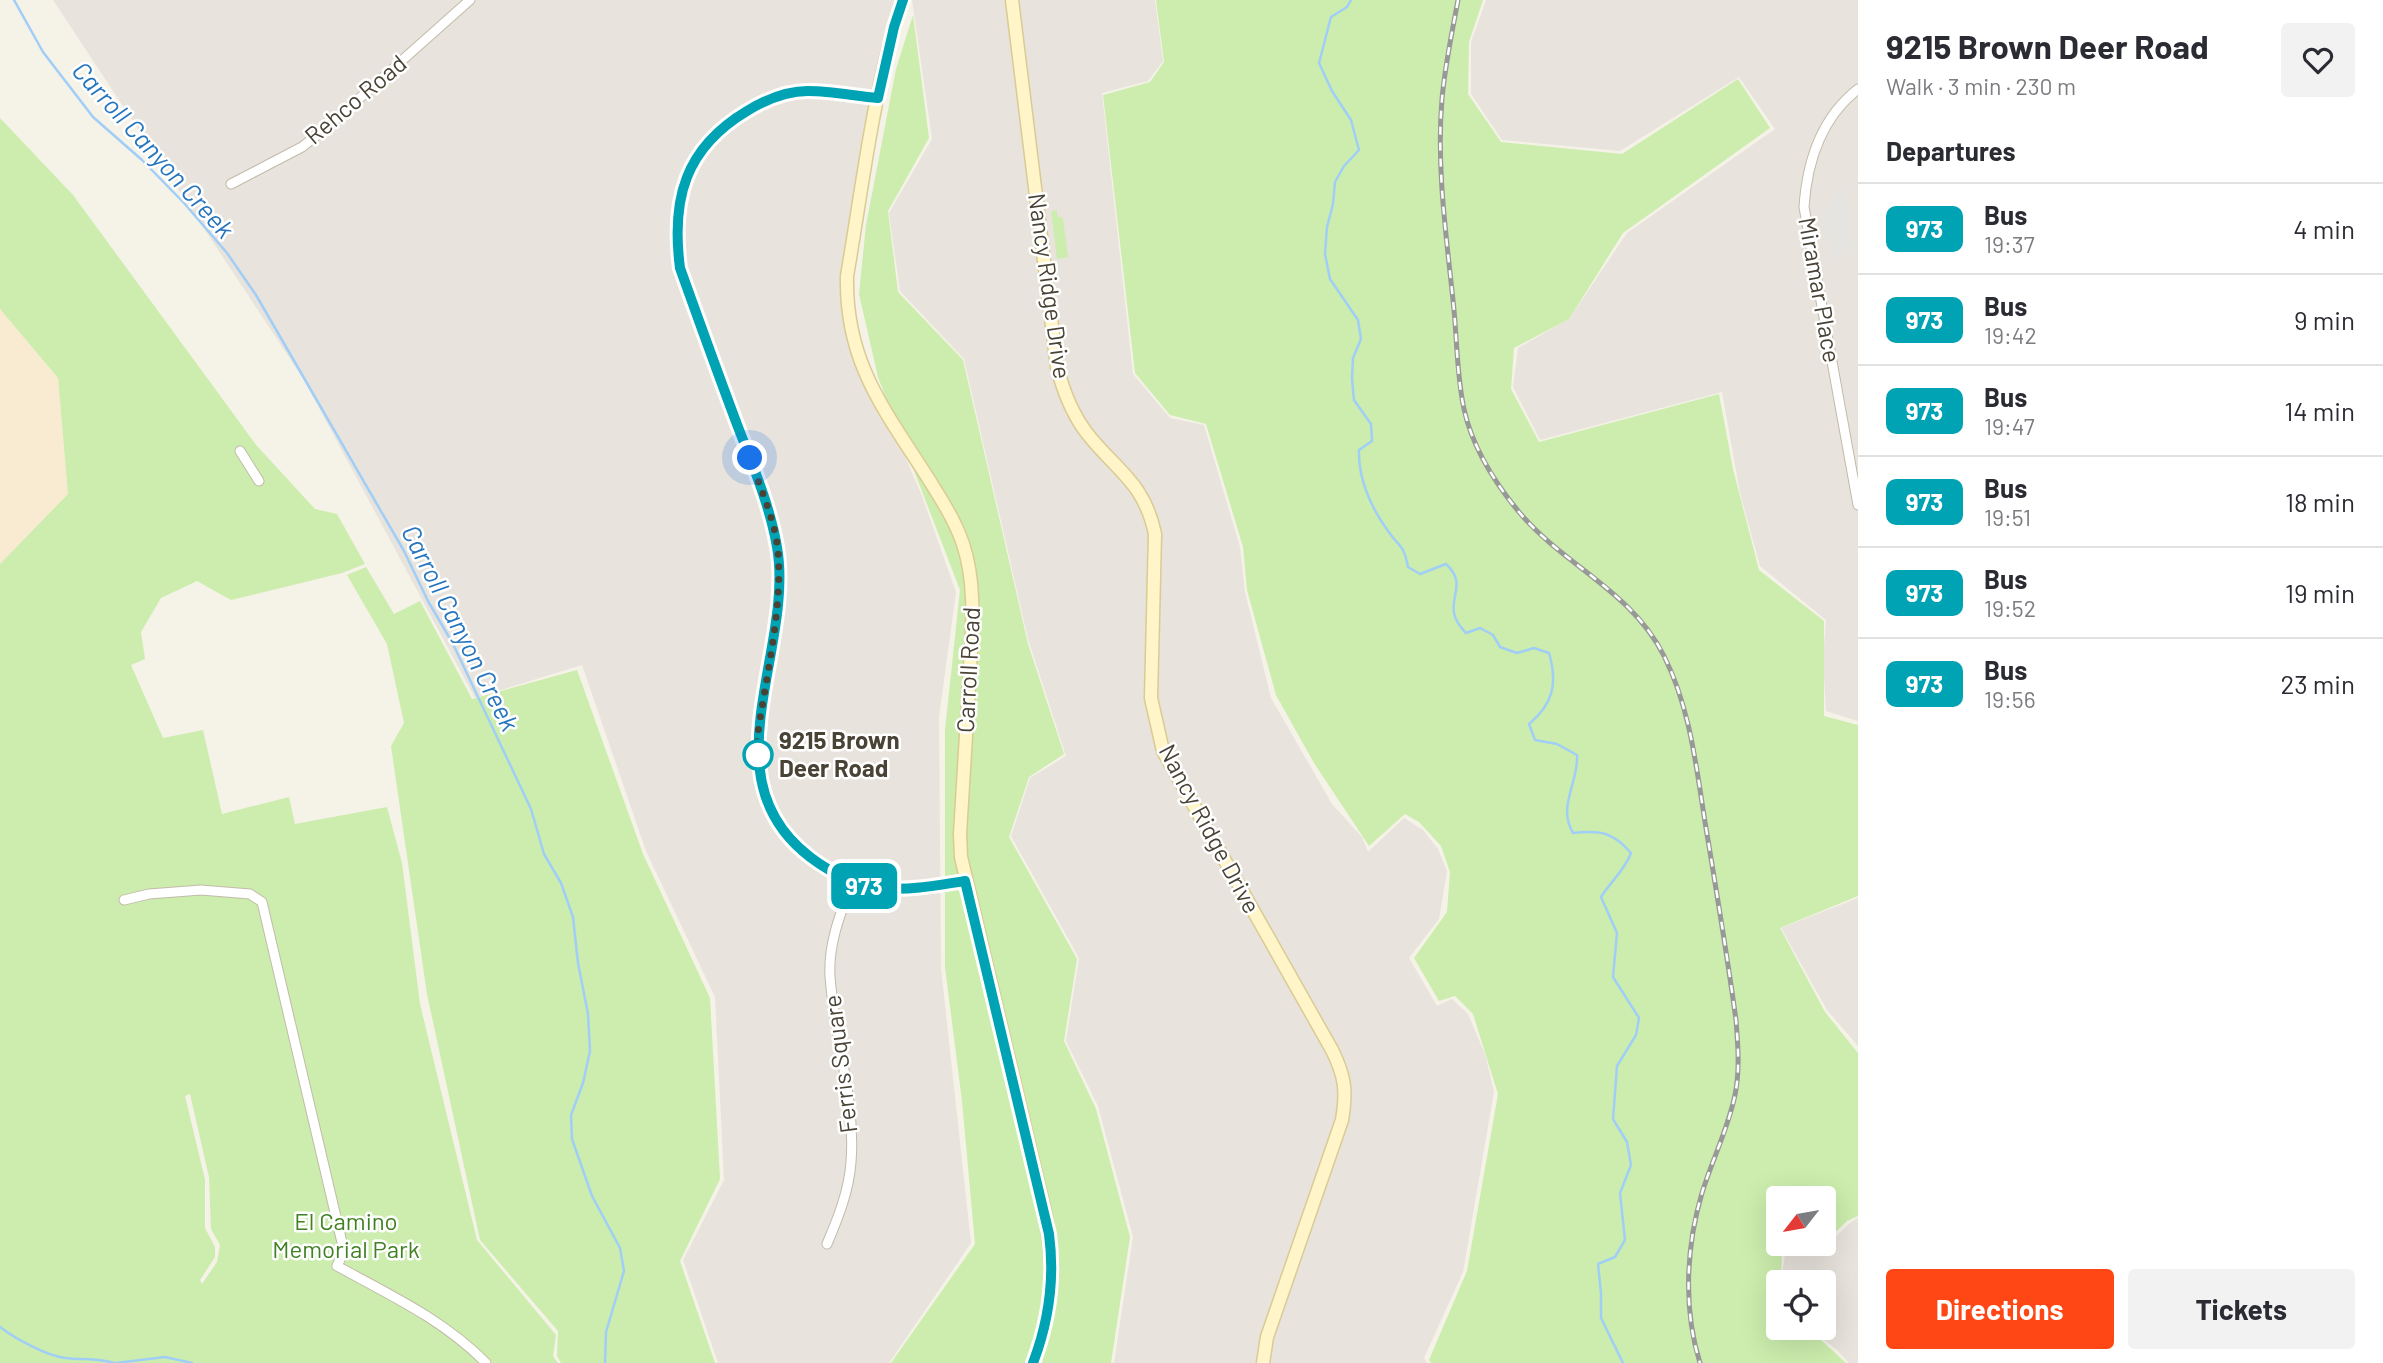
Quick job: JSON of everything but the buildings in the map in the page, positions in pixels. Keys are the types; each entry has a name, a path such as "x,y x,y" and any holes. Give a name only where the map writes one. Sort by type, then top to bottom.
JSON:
{"street":[{"name":"Rehco Road","path":"231,184 302,147 470,0"},
{"name":"Carroll Road","path":"903,0 878,98 847,276 848,306 851,333 860,363 876,396 949,512 967,557 973,612 960,834 965,881 1052,1252 1051,1298 1042,1339 1033,1363"},
{"name":"Nancy Ridge Drive","path":"1012,0 1057,367 1062,387 1086,432 1136,486 1151,515 1155,534 1151,698 1163,751 1332,1050 1344,1078 1345,1104 1342,1120 1267,1337 1263,1363"},
{"name":"Miramar Place","path":"1858,89 1842,104 1820,136 1806,181 1804,207 1858,505"},
{"path":"878,98 807,91 766,99 730,121 696,159 688,174 679,206 676,235 680,268 770,516 778,550 779,588 757,739 758,768 763,790 778,823 798,848 829,872 852,883 872,888 909,889 965,881"},
{"path":"240,451 258,481"},
{"name":"Ferris Square","path":"827,1244 845,1196 851,1162 851,1127 830,975 832,946 852,883"},
{"path":"124,900 149,894 201,890 250,894 262,902 344,1251 337,1266 436,1321 486,1363"}],"shaded area":[{"path":"53,0 902,0 857,192 841,308 922,496 956,592 939,717 941,968 971,1243 889,1363 718,1363 683,1260 724,1180 715,997 646,851 582,665 475,698 304,380"},
{"path":"912,0 1155,0 1163,61 1148,81 1102,93 1133,374 1170,418 1204,425 1240,547 1245,592 1271,698 1332,804 1362,837 1368,852 1404,818 1423,830 1438,849 1447,871 1439,919 1409,958 1437,1006 1452,999 1468,1014 1485,1054 1494,1092 1463,1272 1424,1358 1427,1363 1114,1363 1133,1237 1098,1106 1066,1041 1079,958 1011,836 1030,778 1066,756 1028,639 964,359 900,291 889,213 932,139"},
{"path":"1486,0 1858,0 1858,721 1826,711 1823,660 1826,620 1760,566 1740,493 1722,392 1540,440 1513,387 1518,348 1569,319 1627,233 1775,129 1739,77 1620,151 1502,140 1471,94 1471,42"},
{"path":"1844,187 1855,253 1830,260 1820,207 1825,207"},
{"path":"0,309 58,378 68,494 0,564"},
{"path":"1858,898 1858,1046 1827,1010 1781,928"},
{"path":"1858,1218 1858,1363 1849,1363 1824,1340 1836,1340 1836,1270 1783,1270 1785,1256 1836,1256 1836,1236"}],"green space":[{"path":"1156,0 1483,0 1469,42 1468,94 1501,142 1622,154 1738,79 1770,128 1623,233 1569,319 1514,348 1511,389 1539,442 1719,394 1733,469 1759,570 1824,621 1824,716 1858,725 1858,896 1780,928 1825,1012 1858,1053 1858,1216 1847,1221 1836,1232 1836,1186 1766,1186 1766,1256 1782,1256 1781,1270 1766,1270 1766,1340 1821,1340 1846,1363 1431,1363 1429,1360 1467,1271 1498,1094 1473,1014 1455,996 1439,1001 1414,958 1447,912 1450,872 1441,846 1419,822 1405,814 1369,846 1314,763 1276,695 1247,590 1243,547 1206,424 1170,415 1135,373 1103,95 1150,82 1164,62"},
{"path":"913,15 929,138 888,211 898,292 963,360 1028,644 1064,754 1029,777 1009,837 1077,959 1064,1041 1096,1109 1130,1237 1111,1363 891,1363 975,1244 962,1101 945,967 945,730 960,590 878,377 859,294 866,225 896,69"},
{"name":"El Camino Memorial Park","path":"0,118 73,195 257,446 315,509 337,514 365,564 342,573 231,600 197,581 161,598 141,632 145,659 131,665 163,738 203,730 222,814 289,797 295,824 387,807 402,863 420,1004 477,1240 556,1335 553,1356 558,1363 0,1363 0,564 68,494 58,378 0,309","holes":["190,1094 209,1177 211,1229 220,1245 217,1262 202,1284 200,1280 215,1257 215,1247 205,1228 205,1180 185,1096"]},
{"path":"1057,210 1057,216 1063,218 1068,257 1057,259 1051,211"},
{"path":"366,567 394,614 420,601 472,699 577,670 643,854 710,998 720,1179 680,1261 715,1363 561,1363 557,1356 558,1331 480,1240 427,994 391,746 404,723 387,644 347,575"}],"waterway":[{"name":"Carroll Canyon Creek","path":"14,0 43,52 93,117 142,160 184,203 227,253 256,295 404,551 453,644 531,809 544,854 561,883 573,917 588,1014 590,1051 583,1083 571,1115 572,1139 592,1196 620,1248 624,1271 606,1332 605,1363"},
{"path":"1351,0 1347,7 1331,17 1319,63 1332,91 1351,120 1359,150 1344,166 1335,182 1325,254 1330,279 1358,320 1361,339 1353,358 1354,400 1371,424 1372,441 1359,450 1363,482 1376,513 1403,550 1408,567 1420,574 1446,564 1453,573 1456,581 1454,613 1466,633 1480,628 1493,635 1500,647 1517,653 1534,648 1549,653 1553,674 1551,693 1544,709 1529,724 1535,740 1557,744 1577,755 1567,813 1573,833 1605,834 1631,853 1601,897 1617,933 1613,977 1639,1018 1636,1035 1617,1066 1613,1119 1627,1142 1631,1165 1620,1193 1625,1240 1615,1257 1598,1264 1601,1318 1623,1363"},
{"path":"0,1327 31,1346 58,1357 114,1363"},
{"path":"116,1363 165,1357 192,1363"}],"railway":[{"path":"1458,0 1443,86 1440,152 1459,372 1468,423 1486,463 1519,512 1556,548 1616,596 1650,633 1673,676 1686,716 1695,758 1733,995 1738,1058 1737,1086 1732,1108 1702,1193 1690,1256 1689,1300 1700,1363"}],"bus line":[{"name":"973","path":"903,0 878,98 807,91 766,99 730,121 696,159 688,174 679,206 676,235 680,268 767,506 778,550 779,588 757,739 758,768 763,790 778,823 798,848 829,872 852,883 872,888 909,889 965,881 1046,1216 1052,1252 1051,1298 1042,1339 1033,1363"}],"place":[{"name":"9215 Brown Deer Road","path":"758,755"}],"route":[{"path":"750,458 770,516 778,550 779,588 757,739 758,755"}]}
